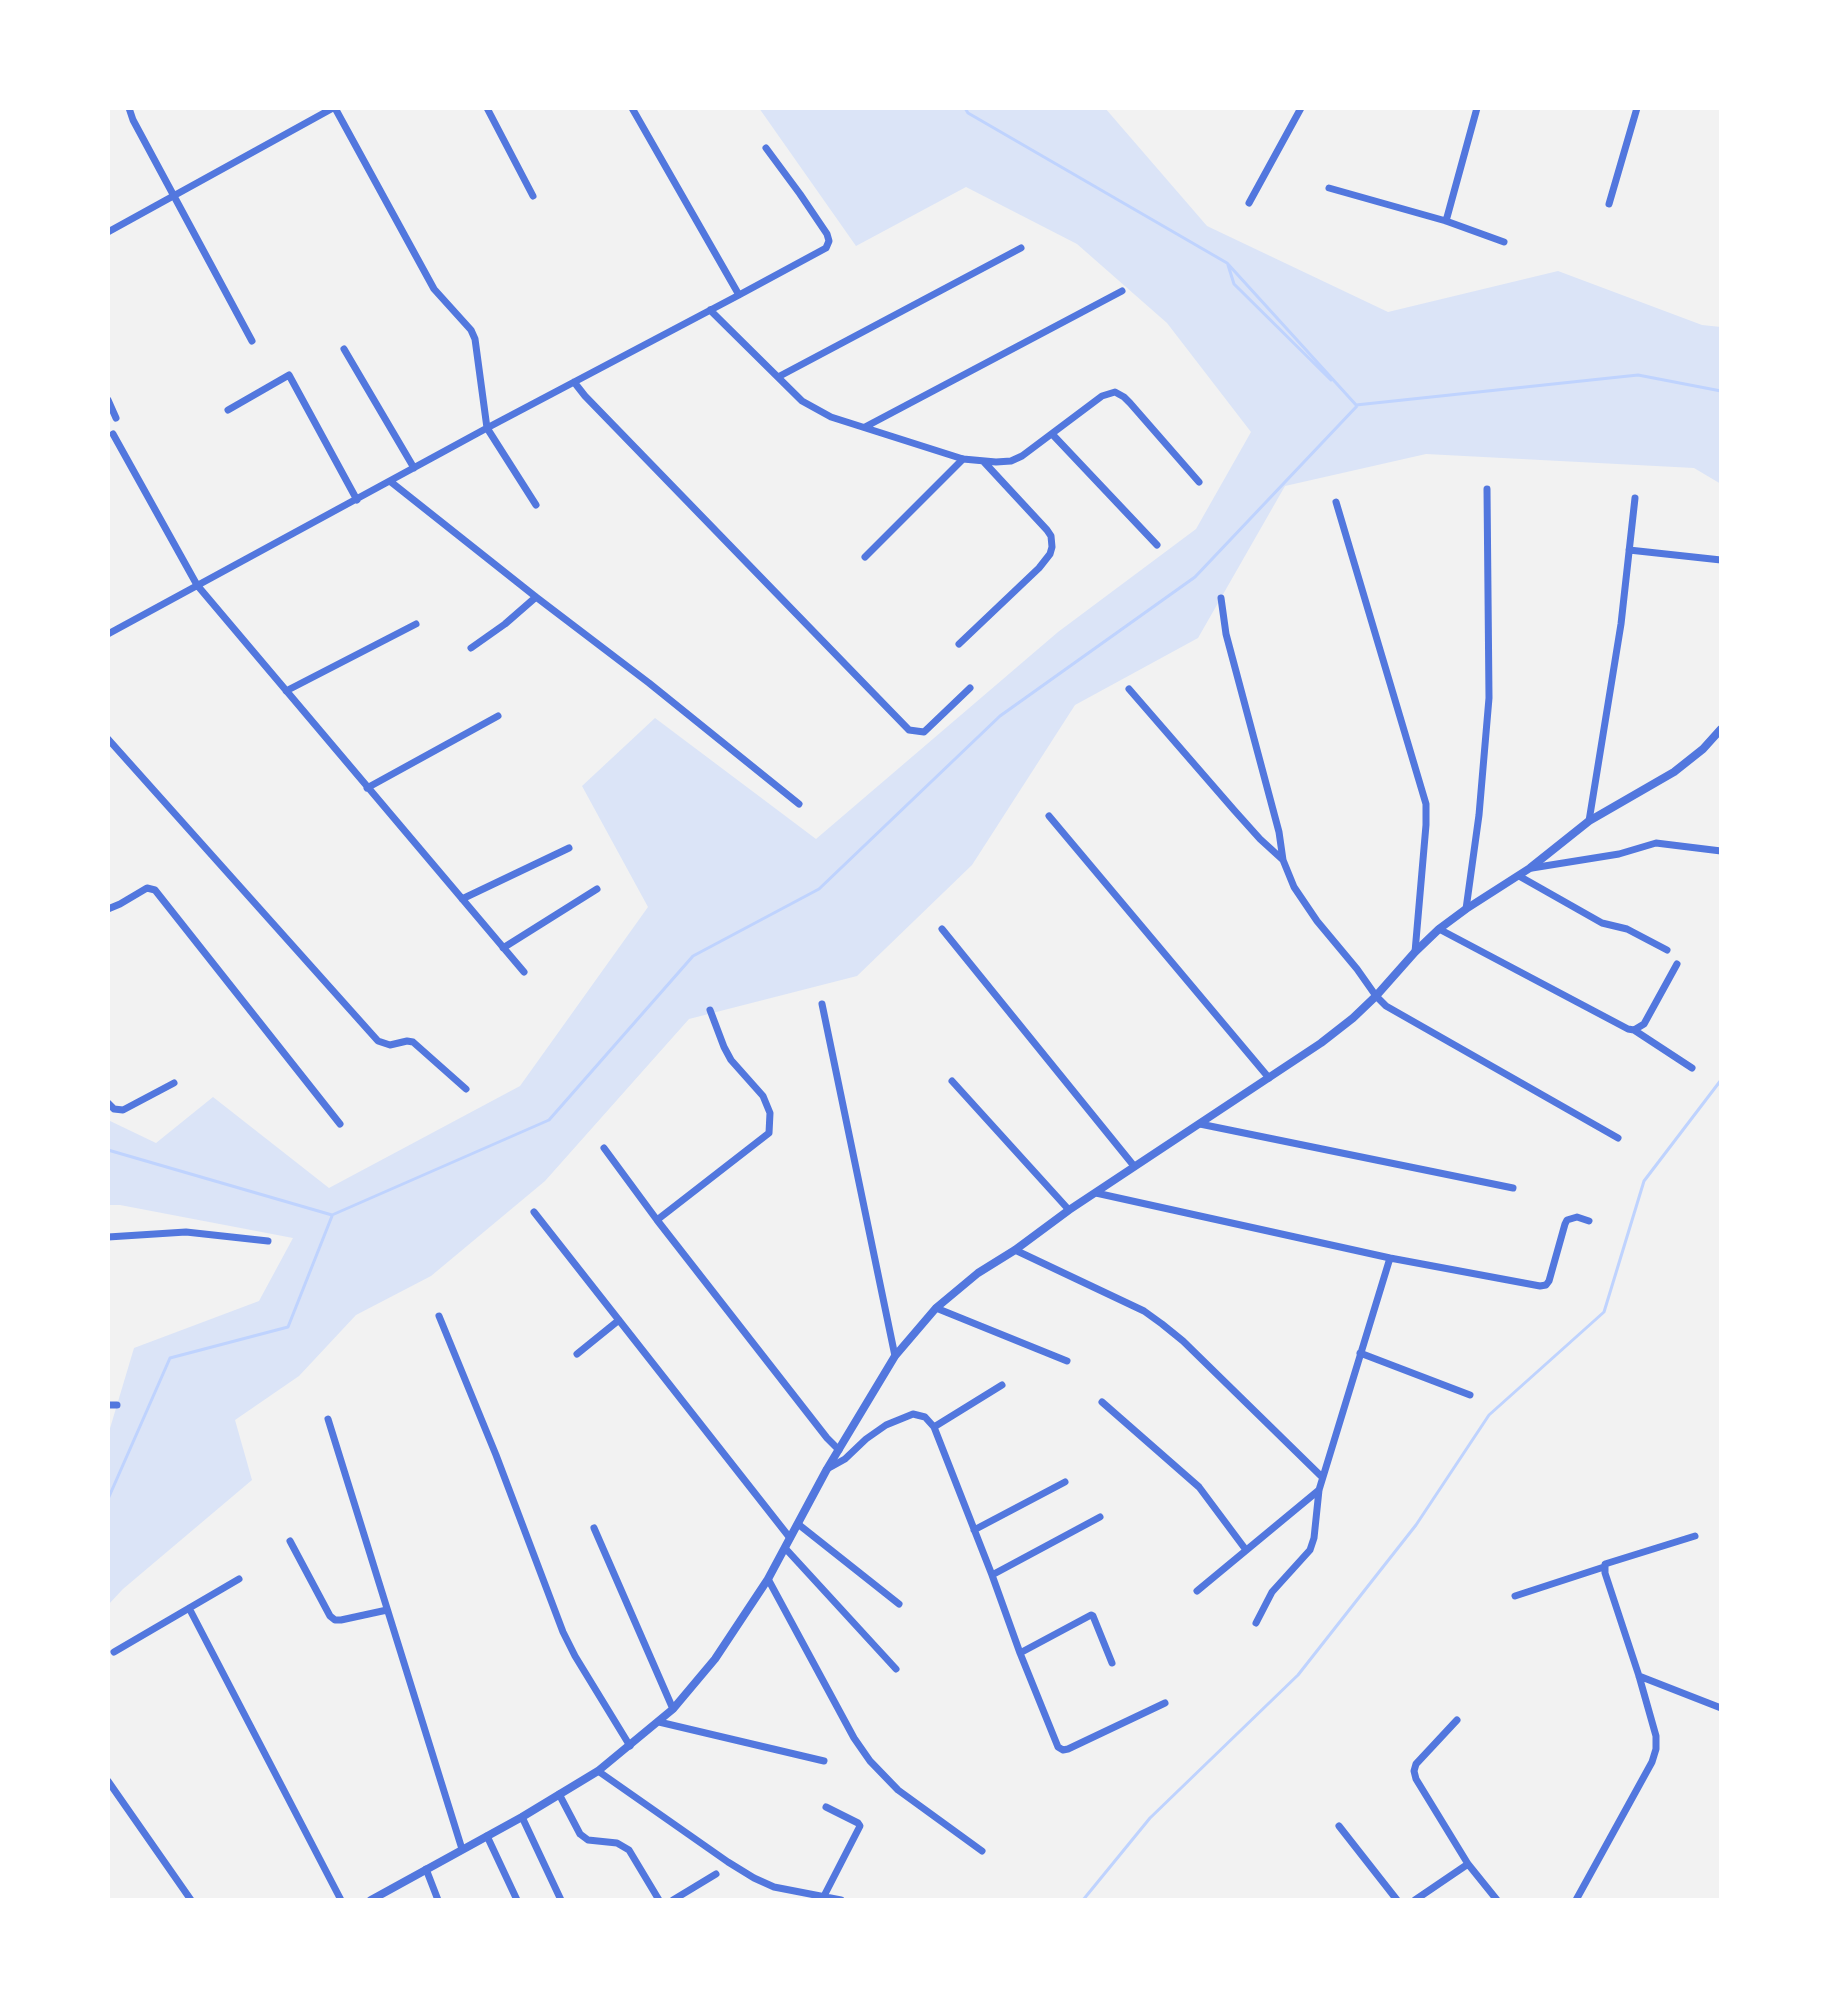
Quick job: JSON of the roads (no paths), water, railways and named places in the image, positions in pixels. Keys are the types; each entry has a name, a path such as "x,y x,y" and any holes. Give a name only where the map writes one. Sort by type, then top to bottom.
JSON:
{"street":[{"path":"129,108 252,341"},
{"path":"108,232 334,108 438,295 471,330 475,339 487,428 536,505"},
{"path":"487,108 533,196"},
{"path":"632,108 739,295"},
{"path":"1249,203 1301,108"},
{"path":"1446,221 1477,108"},
{"path":"1609,204 1637,108"},
{"path":"108,634 823,249 829,243 827,234 766,148"},
{"path":"1329,188 1446,221 1504,242"},
{"path":"778,377 1021,248"},
{"path":"865,427 1122,291"},
{"path":"710,310 802,401 831,417 963,459 1011,461 1053,435 1102,396 1115,392 1130,403 1199,482"},
{"path":"344,349 414,468"},
{"path":"228,410 289,375 357,500"},
{"path":"574,382 909,730 924,732 970,688"},
{"path":"108,400 116,418"},
{"path":"113,434 197,585 524,972"},
{"path":"1053,435 1157,545"},
{"path":"865,557 963,459"},
{"path":"959,644 1039,568 1052,547 1047,530 984,462"},
{"path":"391,482 799,804"},
{"path":"1466,909 1479,815 1489,698 1487,489"},
{"path":"1589,821 1609,707 1635,498"},
{"path":"1336,502 1426,804 1415,952"},
{"path":"1629,550 1721,560"},
{"path":"471,648 536,597"},
{"path":"1221,598 1226,634 1279,832 1283,860 1302,900 1317,921 1386,1006 1618,1138"},
{"path":"286,691 416,624"},
{"path":"1129,689 1242,820 1283,860"},
{"path":"367,788 498,716"},
{"path":"371,1900 385,1896 426,1869 598,1771 673,1709 715,1659 768,1579 827,1469 895,1356 936,1308 978,1273 1069,1210 1332,1035 1376,996 1439,929 1519,876 1589,821 1674,772 1703,749 1721,729"},
{"path":"108,739 378,1041 390,1045 413,1042 466,1089"},
{"path":"1049,816 1269,1078"},
{"path":"1530,868 1619,854 1656,843 1721,851"},
{"path":"462,899 569,848"},
{"path":"1519,876 1602,923 1627,929 1667,950"},
{"path":"108,909 147,888 155,890 340,1124"},
{"path":"503,948 597,889"},
{"path":"942,929 1134,1166"},
{"path":"1439,929 1634,1030 1692,1068"},
{"path":"1634,1030 1644,1024 1677,964"},
{"path":"822,1004 895,1356"},
{"path":"657,1220 769,1133 770,1113 763,1096 731,1060 710,1010"},
{"path":"952,1081 1069,1210"},
{"path":"108,1103 116,1110 123,1110 174,1083"},
{"path":"1200,1124 1513,1188"},
{"path":"604,1148 839,1450"},
{"path":"1096,1193 1390,1258 1540,1286 1549,1281 1567,1220 1577,1217 1589,1221"},
{"path":"534,1212 790,1538"},
{"path":"108,1237 186,1232 268,1241"},
{"path":"1015,1250 1144,1311 1162,1324 1322,1477"},
{"path":"1256,1623 1272,1592 1310,1550 1322,1477 1390,1258"},
{"path":"936,1308 1067,1361"},
{"path":"439,1316 563,1632 630,1746"},
{"path":"577,1354 619,1320"},
{"path":"1360,1353 1470,1395"},
{"path":"934,1427 1002,1385"},
{"path":"1102,1402 1199,1487 1246,1550"},
{"path":"827,1469 899,1418 913,1414 925,1417 934,1427 1058,1747 1068,1749 1165,1703"},
{"path":"328,1419 462,1849"},
{"path":"974,1530 1065,1482"},
{"path":"1197,1591 1319,1490"},
{"path":"992,1575 1100,1517"},
{"path":"798,1524 899,1604"},
{"path":"594,1528 673,1709"},
{"path":"1515,1596 1695,1536"},
{"path":"290,1541 335,1620 387,1610"},
{"path":"785,1548 896,1669"},
{"path":"1576,1900 1652,1762 1656,1749 1656,1736 1605,1566"},
{"path":"114,1652 239,1579"},
{"path":"768,1579 854,1738 870,1761 898,1790 982,1851"},
{"path":"189,1608 341,1900"},
{"path":"1020,1653 1091,1615 1112,1663"},
{"path":"1639,1676 1721,1708"},
{"path":"1457,1720 1416,1764 1414,1771 1468,1864 1497,1900"},
{"path":"659,1722 824,1761"},
{"path":"598,1771 754,1878 774,1887 841,1900"},
{"path":"108,1781 191,1900"},
{"path":"559,1794 580,1834 588,1840 617,1843 629,1850 659,1900"},
{"path":"824,1896 860,1826 826,1807"},
{"path":"522,1817 561,1900"},
{"path":"1339,1826 1397,1900"},
{"path":"487,1836 517,1900"},
{"path":"1415,1900 1468,1864"},
{"path":"426,1869 438,1900"},
{"path":"673,1900 716,1874"}],"waterway":[{"path":"108,1150 332,1215 549,1120 693,956 819,889 1000,716 1195,577 1357,406 1227,263 968,113 965,108"},
{"path":"1228,265 1234,284 1331,380"},
{"path":"1356,405 1638,375 1721,391"},
{"path":"1083,1900 1150,1818 1298,1675 1416,1525 1489,1415 1604,1312 1644,1181 1721,1080"},
{"path":"108,1499 170,1358 288,1327 332,1216"}]}
